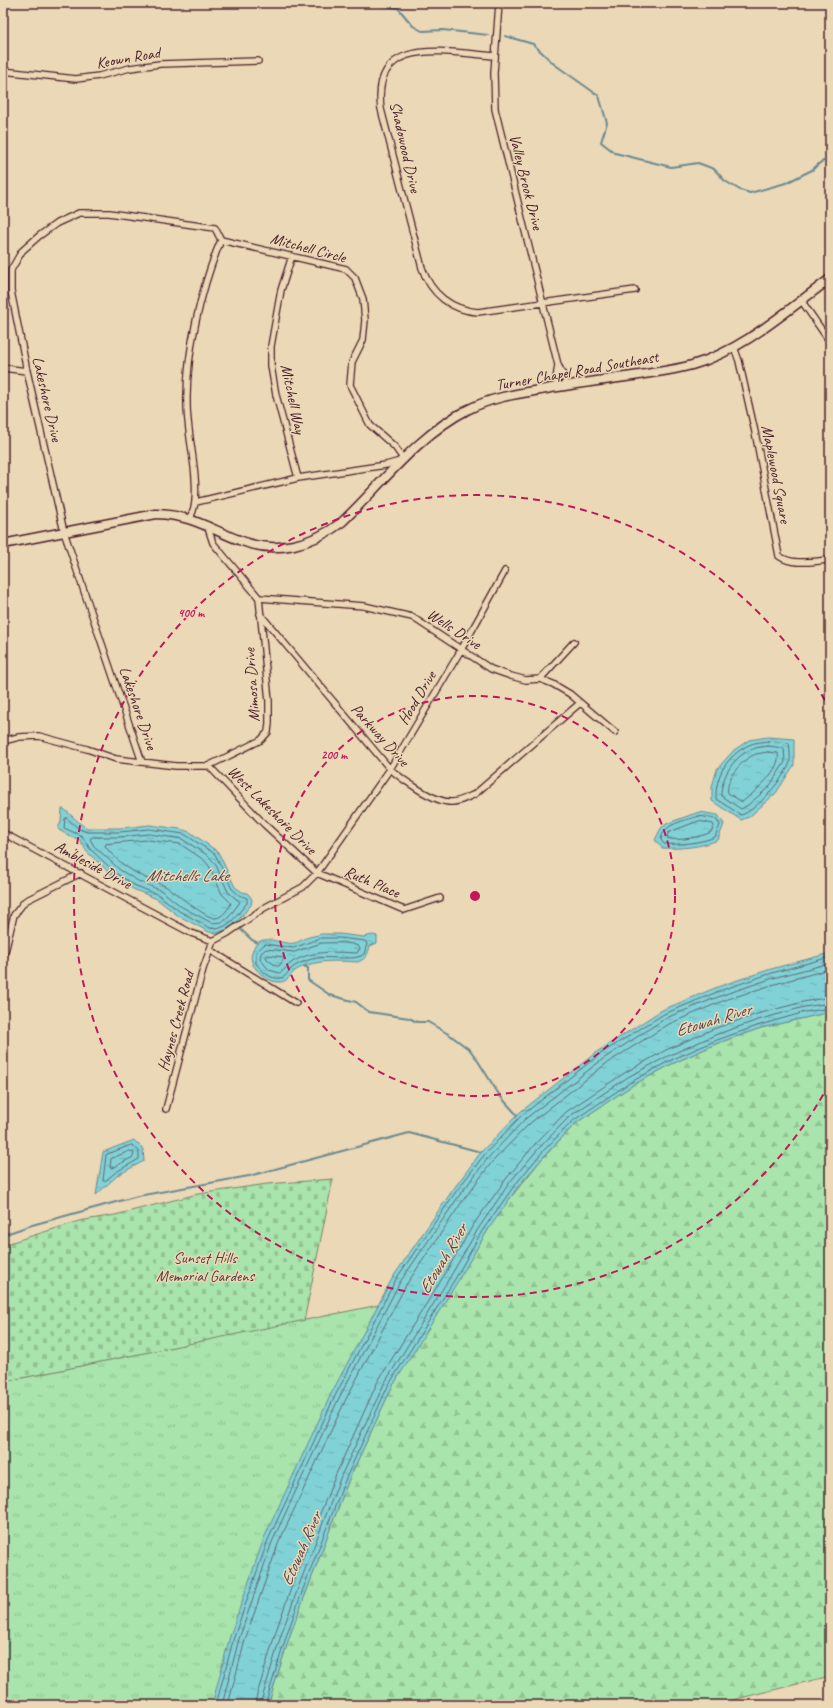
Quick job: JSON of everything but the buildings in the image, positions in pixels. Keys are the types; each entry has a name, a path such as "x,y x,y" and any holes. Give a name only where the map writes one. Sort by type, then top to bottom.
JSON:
{"street":[{"name":"Valley Brook Drive","path":"499,3 494,91 497,116 558,365 556,379 562,386"},
{"name":"Shadowood Drive","path":"495,56 431,51 414,52 400,57 383,77 381,84 381,109 422,268 434,291 454,306 478,312 635,290"},
{"name":"Keown Road","path":"3,71 76,79 99,76 130,68 160,64 258,61"},
{"name":"Lakeshore Drive","path":"142,762 64,532 27,371 11,291 11,270 22,251 39,236 56,223 79,213 109,213 215,228 221,240"},
{"name":"Mitchell Circle","path":"221,240 346,269 355,278 363,299 365,320 363,340 352,362 350,386 370,425 395,447 404,460"},
{"path":"190,519 196,502 187,404 189,370 201,298 211,264 221,240"},
{"name":"Mitchell Way","path":"292,256 281,290 271,346 271,366 276,395 298,478"},
{"name":"Turner Chapel Road Southeast","path":"3,544 156,514 174,515 190,519 207,525 238,540 260,546 285,547 312,541 326,534 342,522 432,433 453,418 474,407 509,396 682,367 705,361 734,347 760,330 830,279"},
{"path":"800,300 830,342"},
{"name":"Maplewood Square","path":"734,347 739,362 755,432 779,556 786,560 795,562 830,560"},
{"path":"3,368 27,371"},
{"path":"196,502 298,478 386,465 404,460"},
{"path":"207,525 213,543 259,598"},
{"name":"Hood Drive","path":"317,873 390,769 505,571"},
{"name":"Mimosa Drive","path":"3,741 19,737 39,736 87,749 116,759 176,766 209,766 261,740 268,732 269,701 259,598"},
{"name":"Wells Drive","path":"259,598 336,602 390,611 412,617 460,650 498,671 526,680 540,679 553,684 570,694 615,732"},
{"name":"Parkway Drive","path":"260,614 390,769 399,777 440,800 451,802 462,800 475,794 580,703"},
{"path":"540,679 574,642"},
{"name":"West Lakeshore Drive","path":"209,766 264,824 317,873"},
{"name":"Ambleside Drive","path":"3,833 81,873 191,933 213,940"},
{"path":"3,960 14,915 25,901 81,873"},
{"path":"213,940 228,933 264,908 304,887 317,873"},
{"name":"Ruth Place","path":"317,873 404,910 440,898"},
{"name":"Haynes Creek Road","path":"166,1109 203,969 213,940"},
{"path":"210,950 296,1003"}],"green space":[{"path":"830,1012 830,1676 712,1705 268,1705 290,1635 349,1479 392,1387 499,1212 541,1160 576,1123 633,1085 672,1064 718,1043 761,1028"},
{"name":"Sunset Hills Memorial Gardens","path":"333,1179 304,1321 3,1382 3,1245 79,1221 115,1215 198,1194 267,1184"},
{"path":"398,1301 228,1705 3,1705 3,1382"}],"water":[{"path":"768,737 794,739 794,765 776,793 749,817 741,820 712,801 712,787 717,769 734,750 749,740"},
{"name":"Mitchells Lake","path":"62,809 64,809 87,828 120,828 150,825 180,829 190,832 218,852 235,887 250,896 252,900 251,905 235,924 226,930 217,933 209,932 177,915 157,899 133,889 114,877 87,852 79,839 71,837 59,830 58,828 61,822"},
{"path":"699,812 718,815 724,824 718,840 698,846 684,848 662,848 655,840 661,828 668,823"},
{"path":"321,934 340,934 363,937 373,935 377,936 377,943 370,946 367,956 358,962 320,962 296,970 282,982 272,981 266,978 258,972 252,963 252,952 255,945 260,941 271,940 295,943 305,938"},
{"name":"Etowah River","path":"830,953 830,1012 761,1028 718,1043 672,1064 633,1085 576,1123 546,1154 517,1188 486,1233 392,1387 349,1479 290,1635 268,1705 212,1705 230,1636 264,1538 331,1394 393,1277 452,1191 481,1152 519,1113 598,1051 662,1010 720,986 771,969"},
{"path":"134,1140 143,1149 144,1161 118,1175 96,1195 103,1152"}],"waterway":[{"path":"369,3 398,8 413,26 422,31 443,30 488,35"},
{"path":"505,36 533,44 554,64 599,96 607,123 601,142 615,153 671,167 698,163 714,169 725,181 740,190 750,193 786,183 812,170 821,162 830,159"},
{"path":"235,924 252,940 258,943"},
{"path":"304,966 308,968 308,980 330,995 356,1002 369,1012 409,1018 417,1022 428,1022 450,1035 470,1050 500,1096 517,1115 516,1117"},
{"path":"3,1235 32,1225 138,1196 249,1176 409,1133 481,1152"}]}
